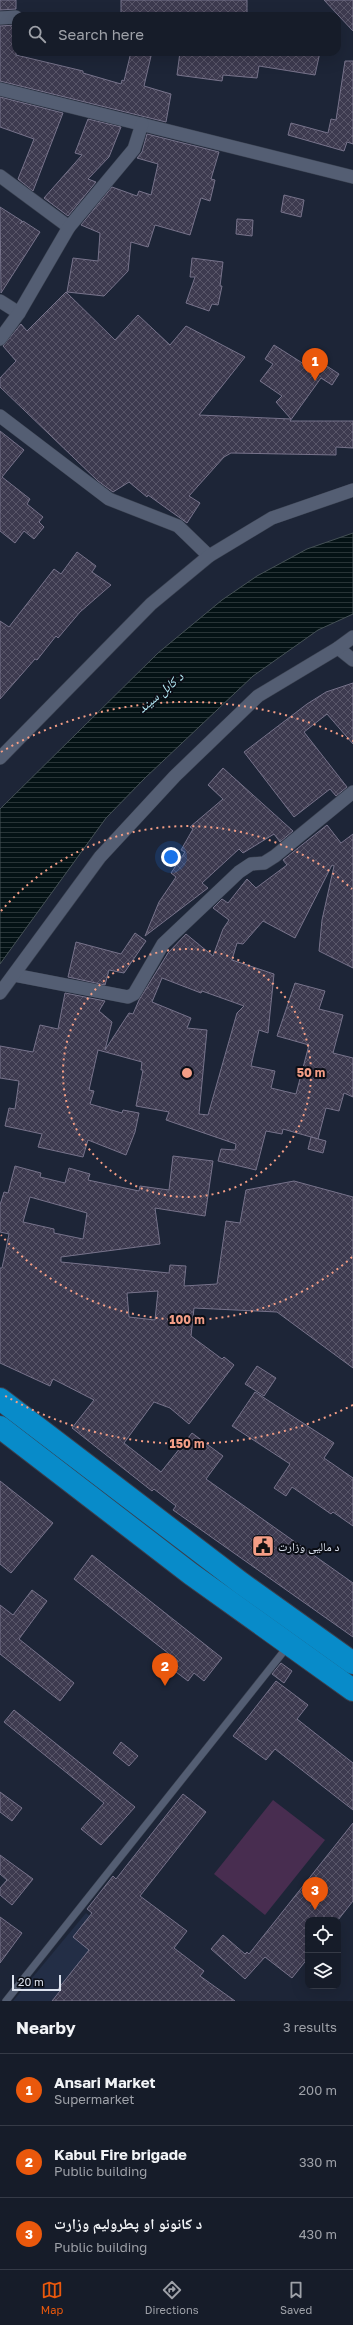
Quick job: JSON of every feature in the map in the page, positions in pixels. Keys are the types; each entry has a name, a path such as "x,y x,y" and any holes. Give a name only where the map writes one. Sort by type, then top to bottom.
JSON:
{"highway":[{"path":"0,1399 241,1583 353,1663"},
{"path":"0,1427 191,1574 353,1690"}],"street":[{"path":"0,18 12,17"},
{"path":"0,89 353,177"},
{"path":"0,339 19,313 69,227 134,149 142,124"},
{"path":"0,176 69,227"},
{"path":"0,301 19,313"},
{"path":"0,416 109,499 178,526 209,556"},
{"path":"0,758 151,604 209,556 272,518 353,490"},
{"path":"0,993 100,857 175,776 258,696 338,648 353,637"},
{"path":"338,648 353,660"},
{"path":"14,975 128,998 134,994 163,944 240,872 251,864 264,863 275,856 353,792"}],"lane":[{"path":"6,2001 289,1644"}],"shaded area":[{"path":"273,1800 325,1840 265,1915 214,1874"},
{"path":"86,1913 193,2001 13,2001"}],"water":[{"name":"د کابل سيند","path":"353,533 353,614 318,630 253,676 145,778 106,818 0,964 0,809 158,653 222,600 257,576 307,549"}],"building":[{"path":"0,0 16,0 16,9 0,10"},
{"path":"121,0 247,0 247,12 121,12"},
{"path":"324,0 353,0 353,31 341,18 341,12 335,12"},
{"path":"12,25 12,56 20,56 83,71 83,73 121,84 122,80 124,81 130,56 151,56 144,86 171,94 166,122 0,81 0,26"},
{"path":"179,56 319,56 315,75 259,66 257,78 223,75 222,81 177,75"},
{"path":"345,61 353,61 353,144 347,142 344,151 288,135 291,123 328,133 331,119 336,120"},
{"path":"0,97 63,113 33,191 18,179 34,139 0,127"},
{"path":"88,119 121,127 109,157 88,179 96,182 68,216 44,198 82,155 75,153"},
{"path":"147,134 219,152 211,179 215,180 210,201 201,198 190,235 155,225 148,247 131,242 128,271 104,296 67,292 73,258 98,261 100,233 81,225 112,187 137,196 139,191 151,195 158,164 137,158 142,152"},
{"path":"284,195 304,200 301,217 281,212"},
{"path":"0,207 22,221 20,224 23,221 40,232 1,293"},
{"path":"237,219 253,220 252,236 236,234"},
{"path":"192,258 223,262 220,286 222,286 218,305 212,304 209,311 186,303 195,277 190,277"},
{"path":"66,292 115,340 138,315 170,345 186,326 245,357 199,415 291,419 276,402 282,396 260,381 273,364 265,359 274,345 307,366 313,357 339,374 332,385 321,378 290,421 353,421 353,448 336,447 336,455 231,453 224,457 189,496 200,503 187,523 148,495 147,497 129,482 113,492 98,481 0,387 0,378 16,361 3,346 21,324 27,331"},
{"path":"0,431 24,450 2,477 30,499 27,504 43,517 39,522 44,527 34,539 24,531 15,543 0,531"},
{"path":"77,552 96,566 92,572 111,585 80,612 58,638 56,636 37,660 35,659 0,699 0,621 9,627 54,569 61,574"},
{"path":"353,683 353,744 327,714 304,732 347,787 336,796 330,789 294,817 244,752 307,704 326,692"},
{"path":"223,768 293,831 280,842 274,834 243,853 239,849 202,883 208,888 145,936 159,902 176,877 171,873 185,852 181,850 193,829 190,827 223,799 208,785"},
{"path":"327,825 341,843 353,834 353,968 319,951 322,920 334,866 332,865 295,938 263,921 243,944 237,943 232,960 274,974 268,1033 259,1030 251,1066 275,1071 271,1088 296,1094 309,1045 277,1036 295,983 325,991 319,1009 343,1015 333,1053 353,1058 353,1097 344,1093 339,1111 326,1108 318,1139 283,1129 282,1134 266,1131 256,1170 218,1161 221,1149 235,1150 236,1144 166,1120 169,1112 136,1106 143,1070 141,1070 142,1062 98,1050 89,1090 94,1091 90,1104 122,1113 123,1110 139,1113 135,1132 126,1155 88,1140 83,1157 38,1147 42,1134 5,1126 9,1108 15,1109 19,1081 0,1078 0,1046 33,1052 40,1025 58,1029 65,993 105,1001 99,1011 112,1022 105,1050 129,1013 133,1014 139,1000 168,953 186,934 213,956 223,929 229,920 213,908 222,899 228,903 247,879 256,888 287,865 283,860","holes":["162,978 201,993 202,991 244,1006 237,1013 208,1115 199,1114 207,1030 187,1028 191,1018 152,1002"]},
{"path":"135,933 146,941 124,973 109,970 105,985 68,977 76,942 121,954"},
{"path":"311,1137 326,1141 323,1153 308,1149"},
{"path":"173,1156 213,1161 205,1216 155,1208 160,1244 61,1257 61,1262 169,1273 170,1265 186,1266 184,1286 217,1284 226,1221 240,1223 246,1190 294,1181 353,1197 353,1368 277,1312 194,1308 191,1336 222,1359 224,1357 234,1365 189,1424 170,1408 154,1402 124,1443 161,1472 192,1433 223,1456 206,1479 353,1583 353,1637 173,1510 176,1506 154,1489 152,1491 72,1428 94,1400 53,1379 50,1386 0,1363 0,1268 2,1268 9,1234 0,1232 0,1205 4,1192 8,1193 15,1166 41,1173 40,1177 65,1183 69,1168 90,1174 88,1180 139,1191 140,1186 169,1190","holes":["30,1197 87,1213 83,1239 54,1233 54,1229 23,1222","158,1291 155,1320 129,1317 127,1293"]},
{"path":"257,1366 276,1378 264,1396 245,1384"},
{"path":"255,1392 334,1443 324,1458 353,1478 353,1526 333,1512 331,1514 292,1487 286,1496 274,1488 290,1464 232,1426"},
{"path":"0,1481 53,1523 11,1573 0,1564"},
{"path":"92,1555 222,1658 204,1681 194,1673 188,1681 172,1669 178,1661 74,1579"},
{"path":"32,1590 47,1601 19,1639 74,1683 60,1701 0,1654 0,1605 13,1615"},
{"path":"281,1663 292,1671 284,1683 272,1674"},
{"path":"276,1681 308,1705 297,1719 353,1763 353,1810 275,1749 266,1760 233,1736"},
{"path":"14,1710 135,1807 101,1845 81,1829 104,1803 4,1722"},
{"path":"121,1742 138,1756 129,1766 113,1753"},
{"path":"0,1792 22,1808 12,1821 0,1812"},
{"path":"183,1794 206,1812 140,1896 187,1931 174,1948 204,1971 200,1976 235,2001 52,2001 60,1991 58,1989 89,1950 73,1937 92,1913 87,1909 113,1876 116,1879"},
{"path":"353,1823 353,1901 340,1917 305,1917 305,1962 292,1978 265,1957 245,1979 211,1949 223,1935 245,1954 247,1952 249,1954"},
{"path":"0,1855 33,1879 12,1905 0,1895 0,1888 7,1880 0,1874"},
{"path":"0,1917 22,1933 0,1963"}],"place":[{"name":"Ansari Market","path":"315,381"},
{"name":"د مالیی وزارت","path":"263,1546"},
{"name":"Kabul Fire brigade","path":"165,1686"},
{"name":"د کانونو او پطرولیم وزارت","path":"315,1910"}]}
